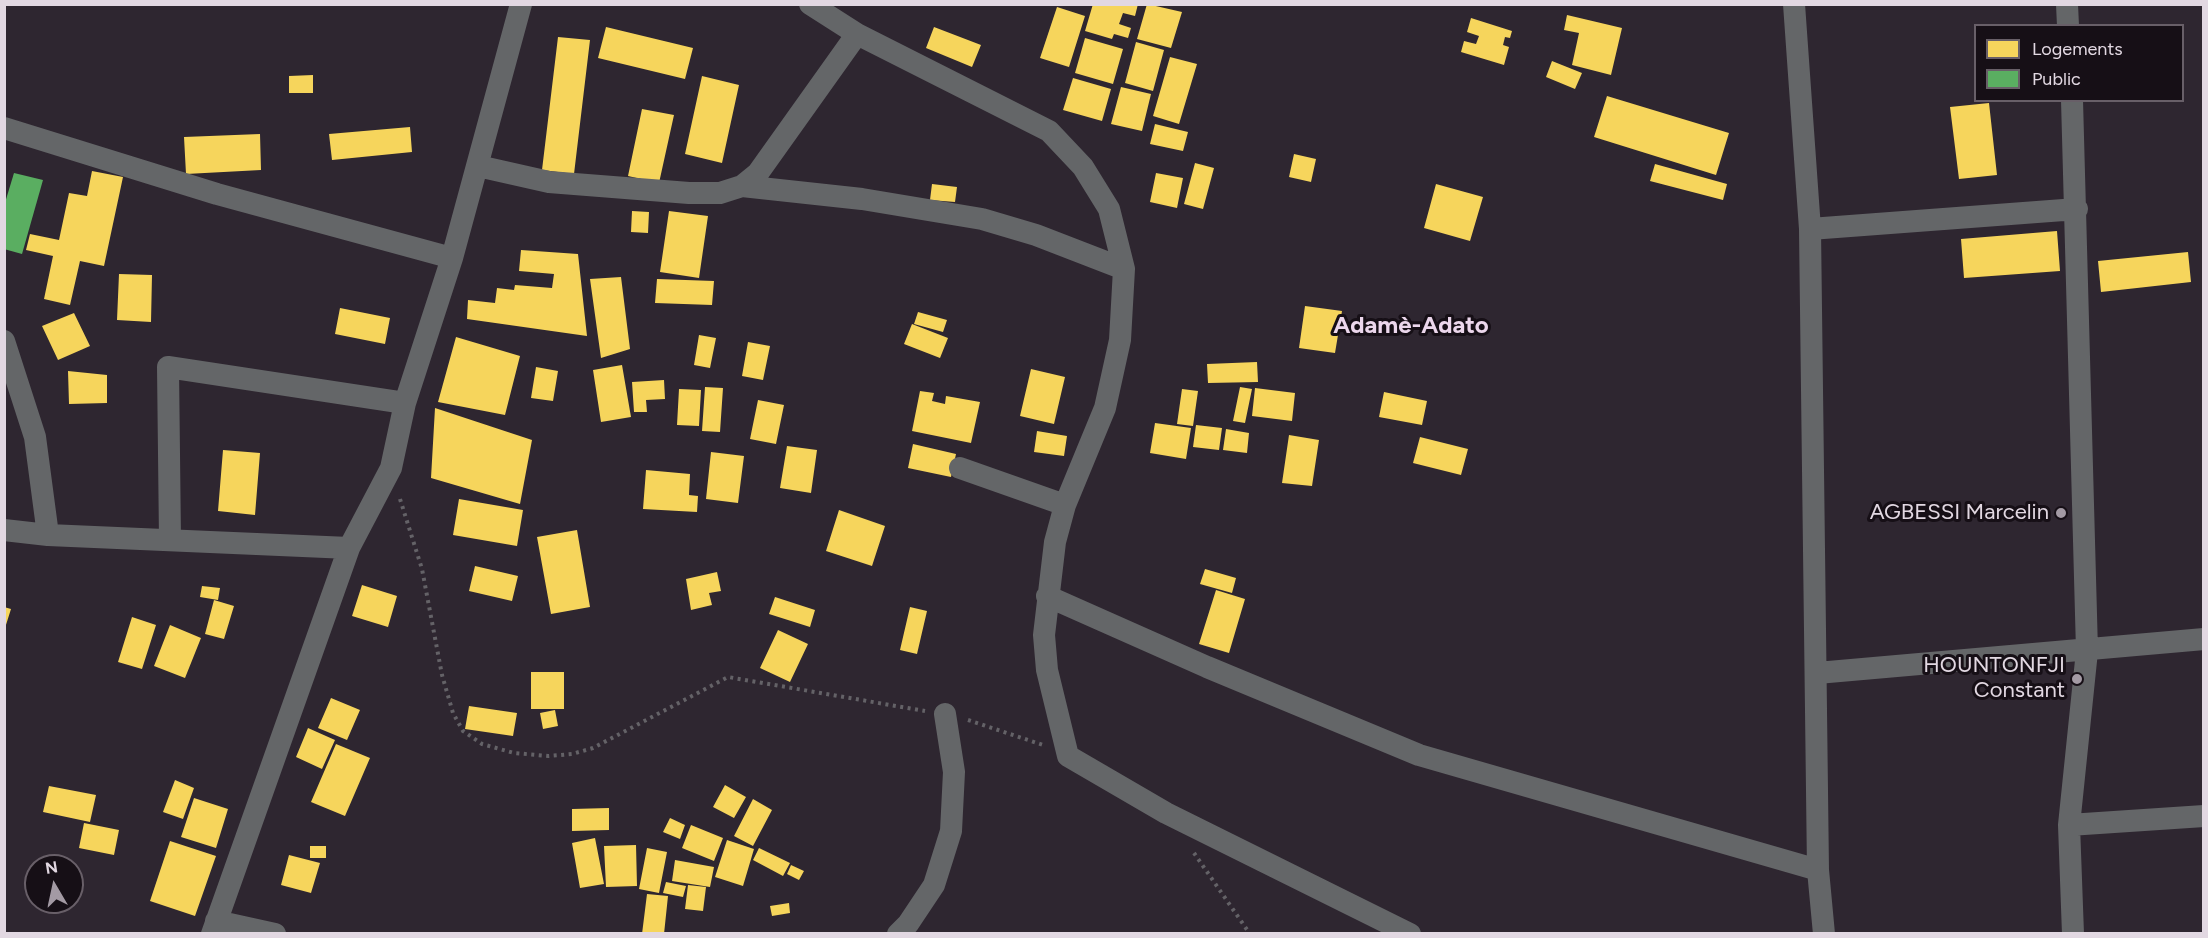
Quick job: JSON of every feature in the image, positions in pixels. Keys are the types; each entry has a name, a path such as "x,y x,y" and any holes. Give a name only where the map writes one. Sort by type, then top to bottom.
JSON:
{"street":[{"path":"275,933 214,927 349,548 391,468 405,403 452,258 521,4"},
{"path":"810,4 857,34 1048,131 1083,167 1109,209 1124,269 1120,340 1105,408 1065,505 1055,542 1044,635 1047,670 1068,756 1166,813 1410,933"},
{"path":"1794,4 1810,229 1818,870 1824,933"},
{"path":"2067,4 2068,24"},
{"path":"478,166 549,183 689,193 720,193 742,186 758,173 857,34"},
{"path":"2072,102 2077,209 2087,651 2069,825 2073,933"},
{"path":"4,128 217,194 452,258"},
{"path":"742,186 862,199 981,219 1036,235 1124,269"},
{"path":"1810,229 2077,209"},
{"path":"4,341 35,437 48,535"},
{"path":"170,540 168,367 405,403"},
{"path":"960,468 1065,505"},
{"path":"4,530 48,535 349,548"},
{"path":"1047,596 1207,667 1419,755 1818,870"},
{"path":"1817,673 2204,639"},
{"path":"898,933 908,924 934,885 951,831 954,772 945,714"},
{"path":"2069,825 2204,816"}],"path":[{"path":"391,468 422,569 444,684 453,713 463,731 482,744 514,753 548,756 572,754 593,748 728,677 945,714 988,725 1068,756"},
{"path":"1192,850 1250,933"}],"building: Logements":[{"path":"1093,4 1138,4 1135,16 1123,13 1119,24 1131,28 1128,38 1114,34 1112,39 1085,31"},
{"path":"1147,4 1182,12 1171,48 1137,39"},
{"path":"1057,7 1085,16 1069,67 1040,58"},
{"path":"1567,15 1622,28 1611,75 1572,65 1579,33 1564,30"},
{"path":"1471,18 1512,31 1510,38 1505,37 1503,45 1509,47 1504,65 1461,52 1464,41 1476,44 1479,36 1467,32"},
{"path":"606,27 693,48 685,79 598,58"},
{"path":"934,27 981,45 972,67 926,48"},
{"path":"558,37 590,40 574,174 542,170"},
{"path":"1085,38 1123,49 1113,84 1075,73"},
{"path":"1136,42 1164,50 1153,91 1125,83"},
{"path":"1170,57 1197,64 1179,124 1153,116"},
{"path":"1552,61 1582,73 1575,89 1546,77"},
{"path":"313,75 313,93 289,93 289,76"},
{"path":"702,76 739,85 722,163 685,154"},
{"path":"1073,78 1111,89 1102,121 1063,110"},
{"path":"1121,87 1151,94 1142,131 1111,124"},
{"path":"1607,96 1729,133 1716,175 1594,137"},
{"path":"1989,103 1997,175 1959,179 1950,107"},
{"path":"642,109 674,115 659,183 628,176"},
{"path":"1155,124 1188,132 1183,151 1150,144"},
{"path":"410,127 412,152 332,160 329,134"},
{"path":"260,134 261,170 186,174 184,137"},
{"path":"1294,154 1316,159 1311,182 1289,177"},
{"path":"1195,163 1214,168 1203,209 1184,204"},
{"path":"1655,164 1727,184 1723,200 1650,181"},
{"path":"92,171 123,177 104,266 80,261 70,305 44,299 53,256 26,250 30,234 59,240 69,193 87,196"},
{"path":"1156,173 1183,178 1177,208 1150,202"},
{"path":"932,184 957,187 955,202 930,200"},
{"path":"1436,184 1483,197 1470,241 1424,228"},
{"path":"632,211 649,212 648,233 631,232"},
{"path":"669,211 708,216 699,278 660,272"},
{"path":"2057,231 2060,271 1964,278 1961,239"},
{"path":"521,250 578,254 587,336 467,319 468,300 495,303 497,288 514,290 515,285 552,288 554,274 519,271"},
{"path":"2188,252 2191,282 2101,292 2098,261"},
{"path":"119,274 152,275 151,322 117,320"},
{"path":"621,277 630,349 601,358 590,279"},
{"path":"657,279 714,281 712,305 655,303"},
{"path":"1305,306 1342,311 1335,353 1299,348"},
{"path":"340,308 390,318 385,344 335,334"},
{"path":"918,312 947,320 943,332 914,324"},
{"path":"74,313 90,346 58,360 42,326"},
{"path":"912,324 948,338 940,358 904,344"},
{"path":"699,335 716,338 710,368 694,365"},
{"path":"456,337 520,356 505,415 438,402"},
{"path":"748,342 770,346 763,380 742,376"},
{"path":"1257,362 1258,382 1208,383 1207,364"},
{"path":"622,365 631,417 601,422 593,370"},
{"path":"536,367 558,371 553,401 531,398"},
{"path":"1031,369 1065,377 1054,424 1020,416"},
{"path":"68,371 107,375 107,403 69,404"},
{"path":"664,380 665,399 646,400 647,412 634,412 632,382"},
{"path":"705,387 723,388 720,432 702,431"},
{"path":"1240,387 1252,389 1245,423 1233,421"},
{"path":"1255,388 1295,393 1292,421 1252,416"},
{"path":"679,389 701,390 699,426 677,425"},
{"path":"1182,389 1198,391 1193,426 1177,424"},
{"path":"920,391 934,393 932,401 945,404 946,396 980,402 971,443 912,431"},
{"path":"1384,392 1427,401 1422,425 1379,417"},
{"path":"758,400 784,405 776,444 750,439"},
{"path":"435,408 532,440 520,504 431,478"},
{"path":"1155,423 1191,428 1186,459 1150,453"},
{"path":"1196,425 1222,428 1219,450 1193,447"},
{"path":"1226,429 1249,433 1247,453 1223,450"},
{"path":"1037,431 1067,436 1064,456 1034,452"},
{"path":"1289,435 1319,440 1312,486 1282,483"},
{"path":"1420,437 1468,449 1461,475 1413,463"},
{"path":"913,444 956,454 951,477 908,468"},
{"path":"787,446 817,450 811,493 780,488"},
{"path":"223,450 260,453 255,515 218,511"},
{"path":"711,452 744,456 738,503 706,499"},
{"path":"646,470 690,474 689,495 698,496 697,512 643,509"},
{"path":"459,499 523,510 517,546 453,535"},
{"path":"839,510 885,526 872,566 826,551"},
{"path":"577,530 590,607 551,614 537,537"},
{"path":"475,566 518,576 512,601 469,591"},
{"path":"1205,569 1236,578 1232,593 1200,584"},
{"path":"717,572 721,591 709,593 712,605 691,610 686,579"},
{"path":"362,585 397,596 388,627 352,616"},
{"path":"202,586 220,588 218,600 200,597"},
{"path":"1216,590 1245,599 1229,653 1199,644"},
{"path":"775,597 815,610 810,627 769,614"},
{"path":"214,600 234,606 224,639 205,634"},
{"path":"4,607 11,609 5,628 4,628"},
{"path":"910,607 927,611 917,654 900,650"},
{"path":"132,617 156,625 142,669 118,662"},
{"path":"170,625 201,638 185,678 154,666"},
{"path":"778,630 808,644 790,682 760,668"},
{"path":"531,672 564,672 564,709 531,709"},
{"path":"331,698 360,710 347,740 318,728"},
{"path":"469,706 517,713 513,736 465,729"},
{"path":"555,710 558,726 543,729 540,713"},
{"path":"308,728 335,740 322,769 296,757"},
{"path":"336,744 370,758 345,816 311,802"},
{"path":"175,780 194,788 183,819 163,812"},
{"path":"725,785 746,797 734,818 713,807"},
{"path":"49,786 96,795 90,822 43,812"},
{"path":"194,798 228,809 216,848 181,837"},
{"path":"753,799 772,810 753,846 734,836"},
{"path":"609,808 609,830 572,831 572,809"},
{"path":"670,818 685,825 680,839 663,832"},
{"path":"84,823 119,830 114,855 79,848"},
{"path":"691,825 723,838 714,861 682,848"},
{"path":"595,838 604,884 580,888 572,843"},
{"path":"727,840 754,849 743,886 715,877"},
{"path":"170,841 216,856 195,916 150,901"},
{"path":"636,845 637,886 606,887 604,846"},
{"path":"310,846 326,846 326,858 310,858"},
{"path":"647,848 667,852 659,893 639,889"},
{"path":"759,848 790,863 783,876 753,860"},
{"path":"289,855 320,863 311,893 281,885"},
{"path":"675,860 714,867 710,887 672,881"},
{"path":"791,865 804,871 799,880 787,874"},
{"path":"666,882 686,886 683,897 663,893"},
{"path":"688,885 706,887 703,911 685,909"},
{"path":"647,894 668,896 664,934 642,934"},
{"path":"789,903 790,913 772,916 770,906"}],"building: Public":[{"path":"14,173 43,180 22,254 4,249 4,206"}],"place":[{"name":"AGBESSI Marcelin","path":"2061,513"},
{"name":"HOUNTONFJI Constant","path":"2077,679"}],"district":[{"name":"Adamè-Adato","path":"1411,326"}]}
